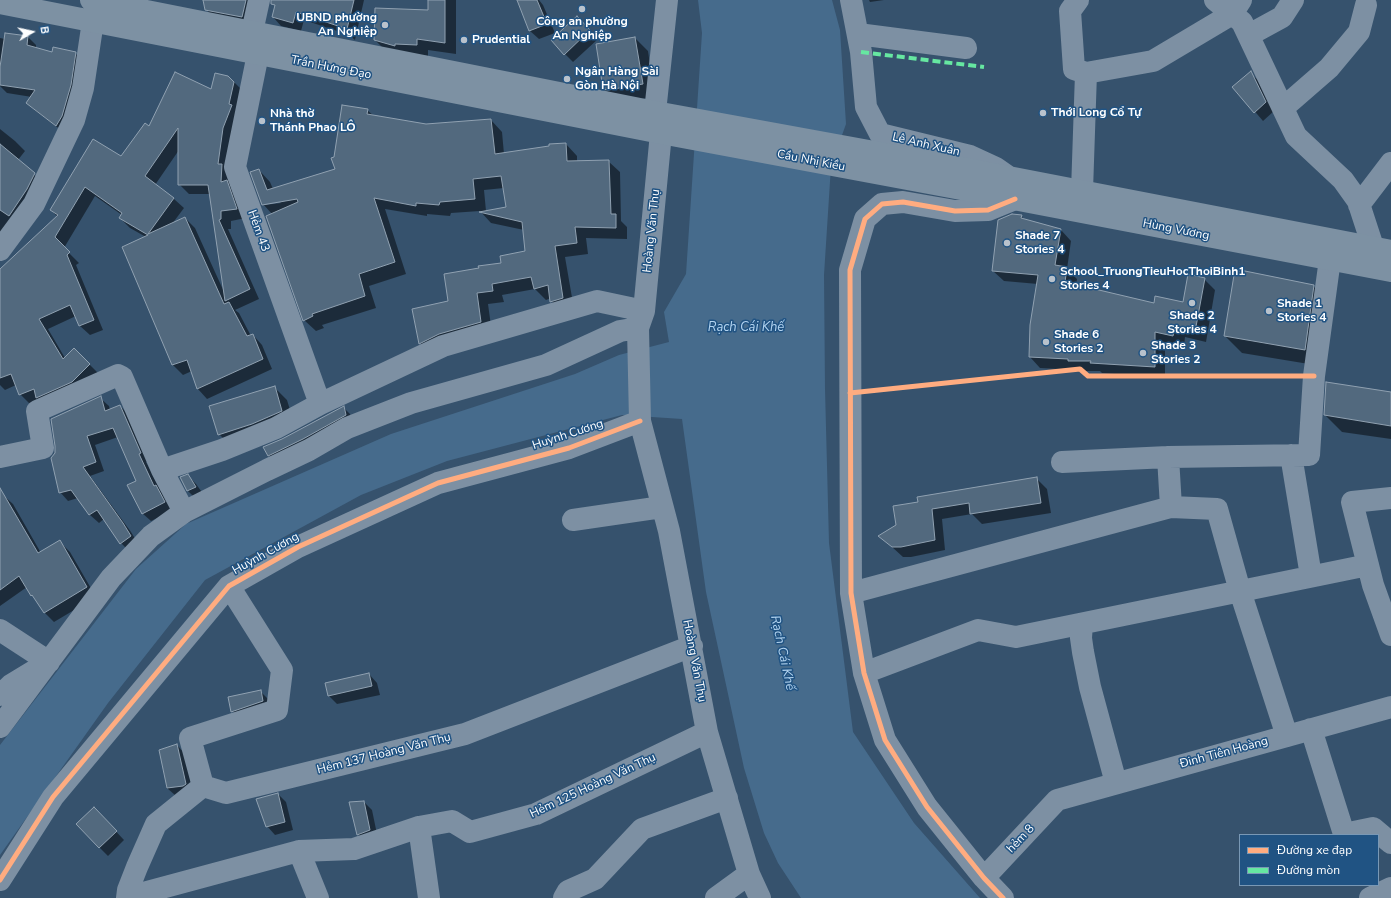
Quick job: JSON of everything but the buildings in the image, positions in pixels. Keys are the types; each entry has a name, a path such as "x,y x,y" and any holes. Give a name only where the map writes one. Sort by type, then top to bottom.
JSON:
{"highway":[{"name":"Trần Hưng Đạo","path":"0,3 101,6 252,32 665,113"},
{"name":"Trần Hưng Đạo","path":"101,6 258,54 661,133"},
{"name":"Cầu Nhị Kiều","path":"665,113 961,179"},
{"name":"Cầu Nhị Kiều","path":"661,133 961,179"},
{"name":"Hùng Vương","path":"961,179 1010,178 1382,249"},
{"name":"Hùng Vương","path":"961,179 1015,199 1391,271"}],"street":[{"path":"252,32 259,0"},
{"path":"665,113 667,0"},
{"name":"Lê Anh Xuân","path":"851,0 861,52 866,107 880,134 970,156 996,168 1010,178"},
{"path":"1078,0 1070,11 1074,70 1086,73 1153,61 1237,7"},
{"path":"1215,0 1237,7"},
{"path":"1249,35 1282,17 1293,0"},
{"path":"1283,108 1329,68 1359,32 1366,5"},
{"path":"0,250 34,204 74,120 83,88 101,6"},
{"path":"1237,7 1242,22 1296,136 1343,180 1358,201 1382,249"},
{"path":"858,34 966,48"},
{"name":"Hẻm 43","path":"258,54 235,167 320,404"},
{"path":"1082,191 1086,73"},
{"name":"Hoàng Văn Thụ","path":"661,133 641,319 640,421 669,531 692,646 707,732 749,874 760,898"},
{"path":"1359,205 1391,163"},
{"path":"1003,898 984,878 927,806 885,740 864,673 851,593 850,270 865,219 882,204 903,202 955,211 988,210 1015,199"},
{"path":"1062,462 1168,457 1309,455 1314,376 1330,259"},
{"path":"162,470 222,450 276,428 320,404 443,346 597,301 641,319"},
{"path":"0,727 111,578 151,536 184,512 354,426 411,403 546,365 620,331 641,319"},
{"path":"0,457 42,448 37,411 118,375 122,377 162,470 184,512"},
{"name":"Huỳnh Cương","path":"0,880 53,797 229,586 298,547 438,483 569,448 640,421"},
{"path":"1291,455 1311,576"},
{"path":"1168,457 1171,507"},
{"path":"1391,498 1352,502 1373,585 1391,635"},
{"path":"573,520 662,507"},
{"path":"851,593 1171,507 1217,509 1240,591 1287,736"},
{"path":"864,673 978,630 1016,637 1368,565"},
{"path":"128,897 128,890 156,824 203,786 190,738 277,710 282,670 229,586"},
{"path":"1082,624 1081,638 1084,659 1116,783"},
{"path":"0,630 49,662"},
{"name":"Hẻm 137 Hoàng Văn Thụ","path":"203,786 226,793 465,734 692,646"},
{"path":"0,695 11,685 49,662"},
{"name":"Đinh Tiên Hoàng","path":"1057,800 1391,707"},
{"path":"1311,729 1343,834 1373,828 1391,843"},
{"name":"Hẻm 125 Hoàng Văn Thụ","path":"128,897 299,851 354,849 419,827 452,821 470,832 536,814 707,732"},
{"path":"564,898 568,891 595,879 642,830 727,798"},
{"name":"hẻm 8","path":"984,878 1057,800"},
{"path":"419,827 429,898"},
{"path":"299,851 318,898"},
{"path":"716,898 749,874"}],"water":[{"name":"Rạch Cái Khế","path":"698,0 832,0 840,30 846,124 831,166 824,275 829,543 853,732 914,823 980,898 801,898 778,863 764,833 744,768 706,592 682,419 622,415 447,461 361,495 205,580 108,703 0,855 0,745 136,569 186,524 391,434 575,374 619,355 669,342 664,312 686,274 702,33"}],"marked path":[{"path":"861,52 984,67"}],"cycle path":[{"path":"1003,898 984,878 927,807 885,740 864,673 851,593 850,270 865,219 882,204 903,202 955,211 988,210 1015,199"},
{"path":"850,393 1080,369 1088,376 1314,376"},
{"path":"0,880 53,797 229,586 298,547 438,483 569,448 640,421"}],"place":[{"name":"Công an phường An Nghiệp","path":"582,9"},
{"name":"UBND phường An Nghiệp","path":"385,25"},
{"name":"Prudential","path":"464,40"},
{"name":"Ngân Hàng Sài Gòn Hà Nội","path":"567,79"},
{"name":"Thới Long Cổ Tự","path":"1043,113"},
{"name":"Nhà thờ Thánh Phao LÔ","path":"262,121"},
{"name":"Shade 7 Stories 4","path":"1007,243"},
{"name":"School_TruongTieuHocThoiBinh1 Stories 4","path":"1052,279"},
{"name":"Shade 2 Stories 4","path":"1192,303"},
{"name":"Shade 1 Stories 4","path":"1269,311"},
{"name":"Shade 6 Stories 2","path":"1046,342"},
{"name":"Shade 3 Stories 2","path":"1143,353"}]}
